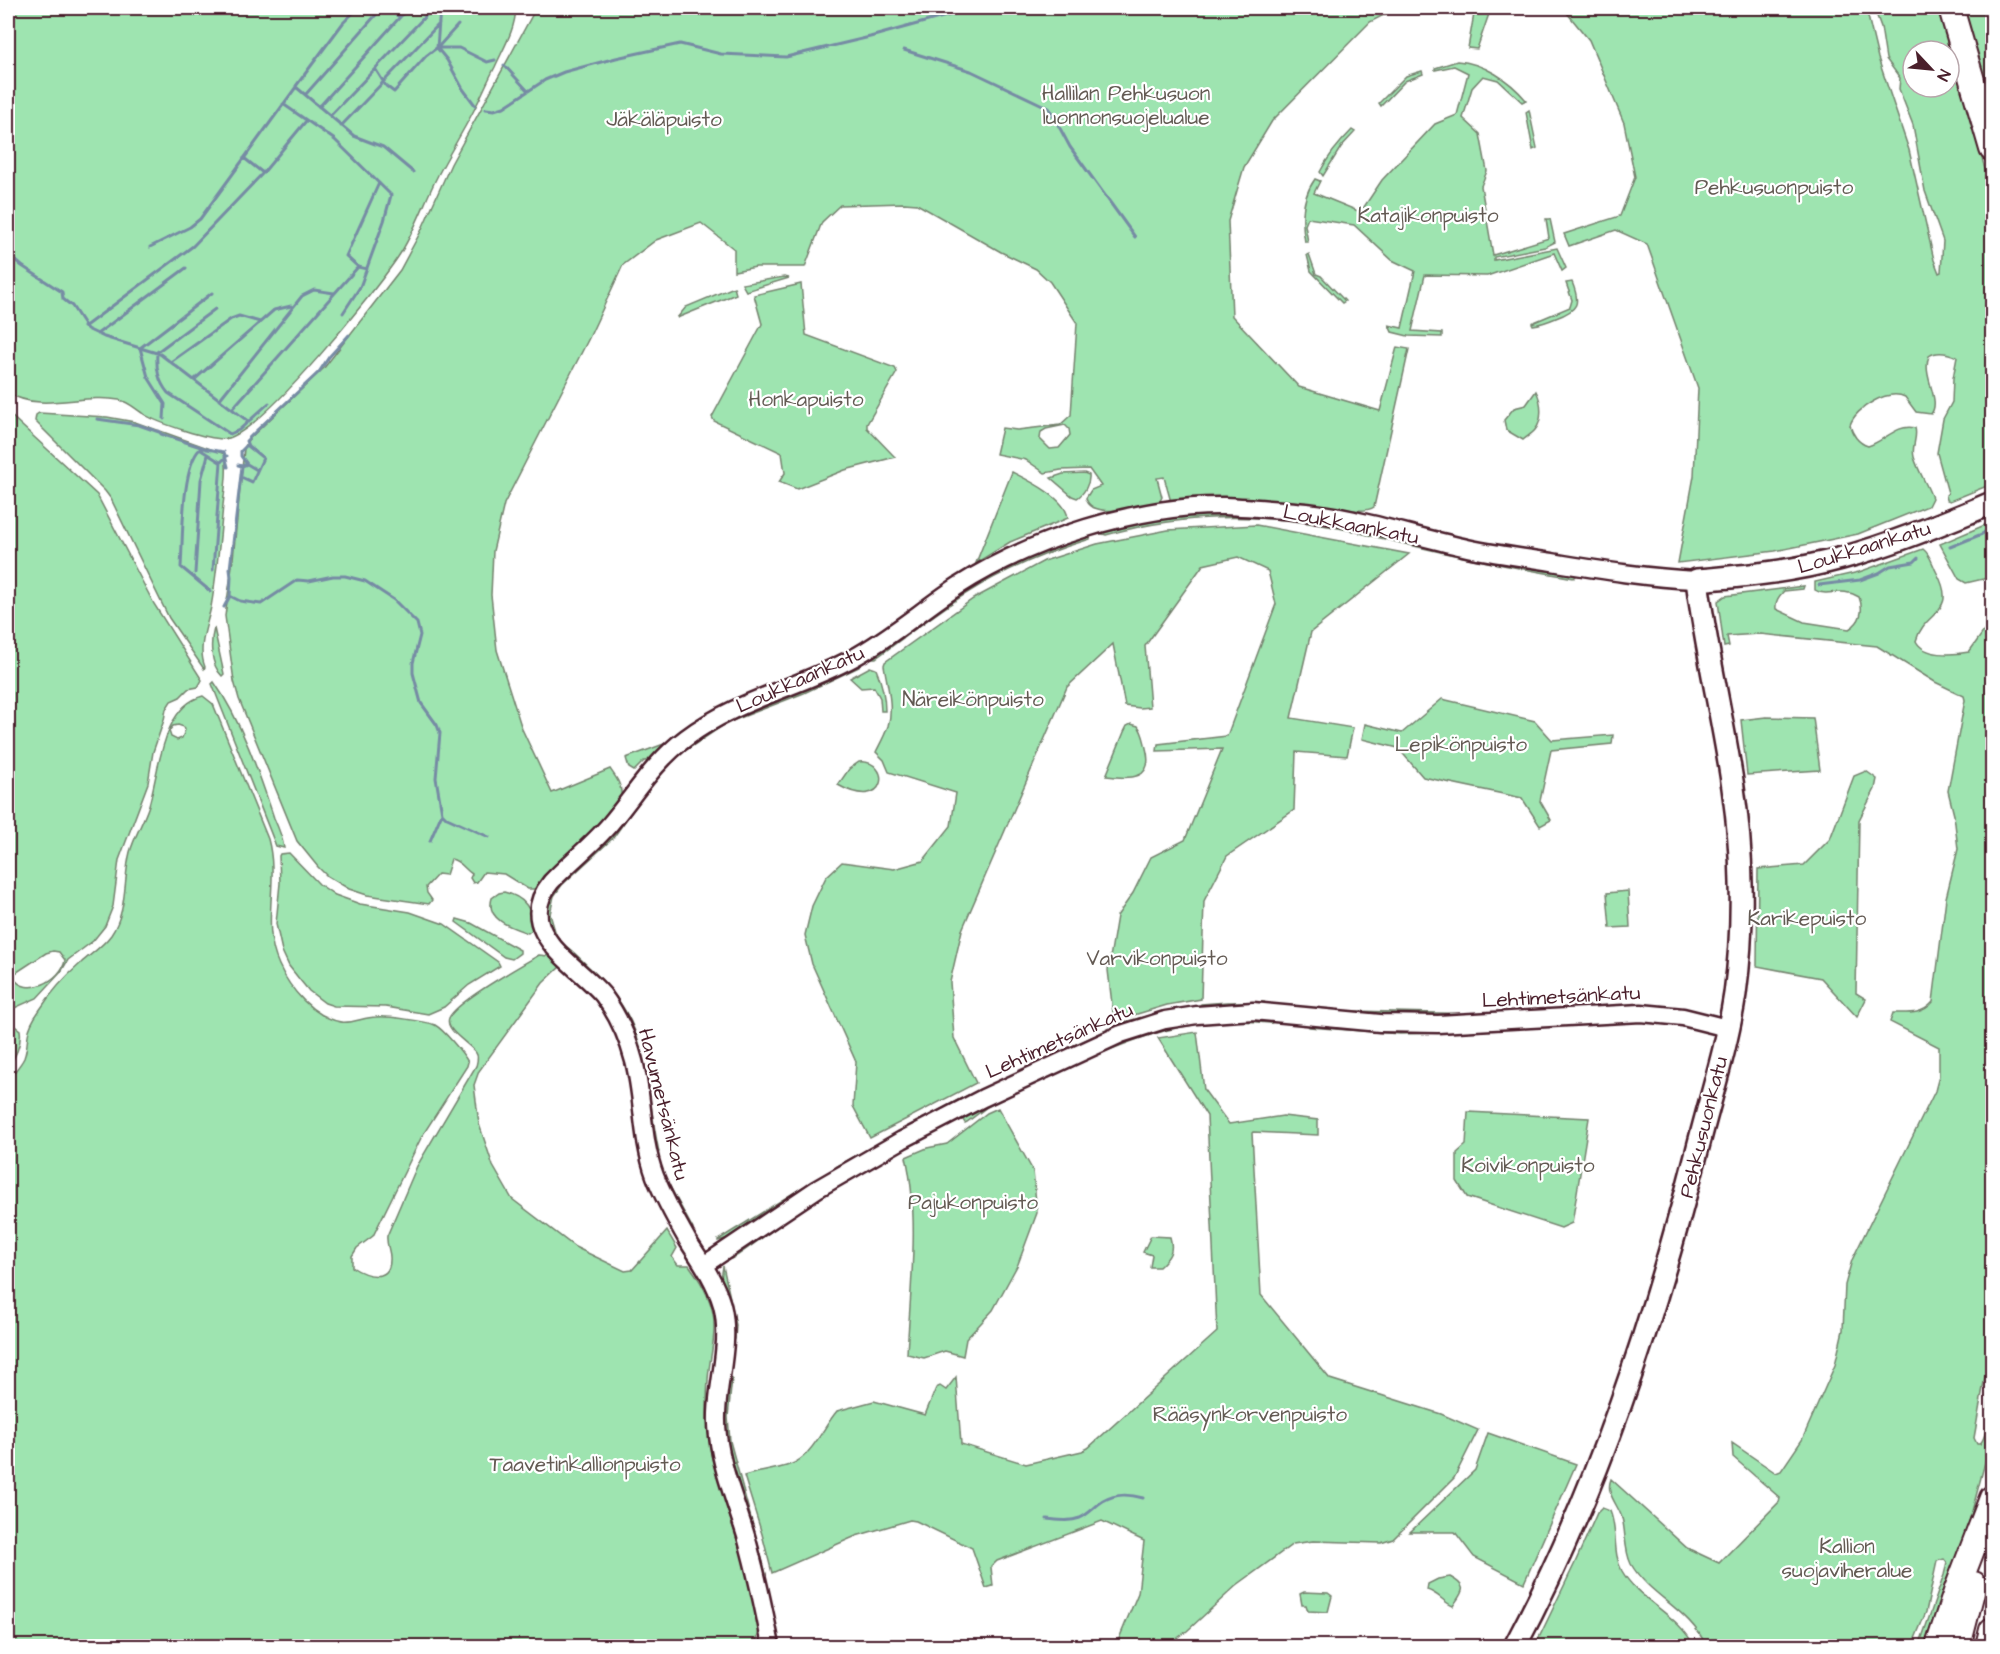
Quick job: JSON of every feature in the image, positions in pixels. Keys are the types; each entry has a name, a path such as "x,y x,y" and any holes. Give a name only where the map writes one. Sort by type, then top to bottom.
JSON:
{"highway":[{"path":"1951,8 1992,149"},
{"path":"1938,1647 1957,1589 1992,1498"},
{"path":"1958,1647 1992,1509"},
{"path":"1988,1647 1992,1630"}],"main road":[{"name":"Loukkaankatu","path":"1697,580 1768,573 1841,558 1899,539 1992,503"},
{"name":"Pehkusuonkatu","path":"1515,1647 1582,1505 1636,1359 1672,1246 1728,1028 1734,995 1740,942 1740,859 1732,785 1697,580"}],"street":[{"name":"Loukkaankatu","path":"540,904 551,882 610,823 652,770 684,739 701,727 750,702 852,659 990,567 1025,550 1094,526 1142,515 1195,508 1223,506 1296,511 1357,522 1467,548 1599,570 1697,580"},
{"name":"Havumetsänkatu","path":"540,904 540,918 548,941 598,990 609,1004 622,1028 634,1062 644,1133 656,1176 671,1211 704,1264 718,1293 724,1321 717,1422 719,1442 757,1577 771,1647"},
{"name":"Lehtimetsänkatu","path":"704,1264 817,1189 902,1140 983,1098 1121,1034 1165,1020 1253,1011 1380,1023 1438,1024 1641,1012 1683,1017 1728,1028"}],"green space":[{"path":"8,8 516,8 514,24 505,45 398,257 344,327 293,385 246,428 229,438 222,439 199,435 172,426 149,417 119,400 34,402 8,393"},
{"path":"536,8 1397,8 1370,22 1272,121 1244,167 1228,221 1232,316 1299,387 1380,411 1397,347 1409,349 1374,507 1355,510 1297,502 1261,500 1171,502 1164,477 1157,478 1162,497 1159,503 1130,509 1097,509 1090,505 1086,498 1091,490 1101,486 1089,469 1045,473 1026,460 996,454 1002,428 1017,430 1060,425 1071,415 1077,323 1050,282 1036,269 1001,252 917,204 840,205 822,222 805,267 756,267 734,271 734,249 701,223 656,240 623,265 589,338 504,504 493,551 491,595 497,650 522,729 552,793 610,769 620,787 621,794 618,802 588,838 534,889 528,889 504,874 484,872 477,882 473,883 470,878 472,874 460,863 451,859 446,875 438,874 426,887 432,900 429,904 367,895 349,889 327,876 297,841 239,699 234,681 225,616 244,449 248,440 324,368 400,270 421,231 451,164","holes":["1065,425 1070,435 1059,448 1050,449 1040,439 1041,432 1046,429"]},
{"path":"1475,8 1491,8 1477,49 1468,48"},
{"name":"Pehkusuonpuisto","path":"1563,8 1866,8 1878,58 1909,150 1939,273 1941,272 1943,241 1925,191 1913,125 1903,99 1961,99 1961,83 1992,194 1992,484 1950,501 1947,500 1948,493 1937,453 1943,419 1952,402 1957,357 1947,353 1936,353 1929,356 1927,364 1934,402 1931,414 1916,412 1905,397 1890,395 1866,406 1853,418 1850,425 1856,438 1868,446 1896,430 1915,428 1913,453 1932,498 1928,506 1858,534 1775,551 1678,563 1694,476 1698,388 1647,244 1616,230 1569,246 1564,234 1620,216 1635,177 1624,123 1589,40"},
{"name":"Pehkusuonpuisto","path":"1874,8 1940,8 1949,39 1901,39 1901,94 1900,78 1886,59 1881,27"},
{"path":"1961,8 1989,8 1992,19 1992,113"},
{"name":"Katajikonpuisto","path":"1457,61 1477,65 1495,74 1526,100 1522,102 1498,80 1483,76 1472,88 1463,118 1480,134 1487,171 1481,186 1493,255 1549,238 1546,219 1550,219 1555,242 1545,247 1494,257 1494,260 1557,248 1566,268 1562,271 1554,253 1487,276 1425,275 1412,331 1442,333 1442,337 1408,336 1392,332 1389,325 1402,328 1415,271 1392,260 1354,225 1308,218 1305,225 1308,242 1305,242 1303,226 1305,201 1315,179 1320,181 1314,193 1358,211 1362,210 1382,180 1435,124 1457,115 1468,73 1454,66 1435,70 1435,68"},
{"path":"1422,71 1423,74 1405,81 1381,106 1379,103 1406,76"},
{"path":"1529,110 1537,148 1533,150 1526,112"},
{"path":"1352,130 1355,132 1341,147 1323,176 1320,172 1338,145"},
{"path":"1309,254 1316,274 1321,276 1345,301 1342,303 1311,271 1307,255"},
{"path":"789,278 746,291 742,284"},
{"path":"1572,282 1577,301 1573,309 1553,319 1533,325 1532,323 1570,307 1572,300 1566,283"},
{"name":"Honkapuisto","path":"801,284 806,335 895,368 897,372 867,424 867,428 895,457 845,470 797,489 779,482 785,473 782,453 714,421 712,417 762,324 754,295"},
{"path":"734,287 736,294 677,318 686,307"},
{"path":"1536,391 1540,406 1538,426 1523,440 1506,430 1504,420 1514,408 1526,405"},
{"path":"8,413 97,495 154,604 202,680 198,687 188,689 180,697 171,701 166,709 153,752 148,783 119,860 113,906 105,926 93,941 68,960 61,972 37,998 12,1009 8,1015","holes":["59,952 65,960 51,980 34,987 19,983 13,977 14,974 46,953"]},
{"path":"39,413 107,417 135,422 225,454 226,479 217,569 202,645 204,669 169,618 111,499 35,421"},
{"path":"1012,472 1054,497 1061,503 1068,518 1010,542 976,563"},
{"path":"1084,473 1089,475 1089,481 1077,498 1051,478 1063,474"},
{"path":"1204,514 1280,515 1355,528 1355,530 1260,518 1229,518 1167,522 1102,534 1102,532 1139,522"},
{"path":"1992,522 1992,577 1966,583 1959,579 1940,544"},
{"name":"Näreikönpuisto","path":"1256,525 1409,554 1311,632 1291,718 1353,728 1347,756 1296,752 1294,810 1227,856 1204,901 1201,999 1167,1005 1114,1021 1108,970 1117,916 1133,893 1151,857 1185,840 1222,749 1157,751 1158,744 1227,736 1276,604 1268,571 1238,557 1203,565 1145,646 1150,707 1125,706 1113,644 1067,687 962,930 950,982 954,1038 976,1083 870,1138 853,1106 856,1062 812,964 805,935 812,906 826,877 842,862 894,869 923,861 951,826 956,793 889,772 884,760 876,752 890,718 885,662 973,599 1044,561 1097,544 1168,530"},
{"path":"1361,528 1577,575 1574,578 1440,552 1360,533"},
{"path":"1090,535 1090,539 1027,562 982,584 944,608 876,658 869,658 934,610 993,573 1052,547"},
{"path":"1915,544 1914,547 1862,565 1812,575"},
{"name":"Kallion suojaviheralue","path":"1923,549 1930,557 1937,573 1943,587 1944,597 1938,611 1920,631 1916,641 1920,646 1939,654 1969,652 1992,624 1992,1337 1974,1438 1977,1444 1980,1444 1984,1438 1988,1422 1992,1377 1992,1436 1966,1534 1928,1646 1919,1646 1944,1575 1947,1563 1944,1559 1937,1561 1926,1612 1912,1646 1706,1646 1690,1622 1648,1585 1631,1564 1627,1553 1622,1518 1610,1489 1611,1479 1687,1548 1719,1563 1779,1502 1780,1498 1733,1457 1732,1443 1776,1473 1781,1471 1802,1440 1835,1365 1843,1330 1845,1285 1852,1260 1935,1091 1939,1076 1939,1047 1890,1022 1893,1013 1919,1011 1933,1002 1946,898 1958,849 1954,815 1948,791 1965,700 1964,696 1935,682 1877,646 1760,634 1727,636 1729,646 1724,647 1718,601 1725,596 1804,586 1803,589 1784,591 1778,599 1776,609 1804,622 1849,629 1860,615 1859,597 1846,592 1820,592 1815,590 1815,582 1859,572"},
{"path":"214,628 224,674 222,676 215,666 212,653"},
{"path":"860,663 859,667 804,693 727,723 685,751 661,772 662,768 713,726"},
{"path":"870,667 876,669 880,679 885,711 881,711 880,698 874,687 861,688 850,678"},
{"path":"214,682 233,713 248,747 284,848 276,846 212,684"},
{"name":"Taavetinkallionpuisto","path":"203,696 213,704 268,839 272,871 271,934 279,965 289,983 312,1008 341,1022 381,1017 415,1020 435,1025 453,1042 468,1062 422,1136 373,1236 357,1248 352,1256 352,1267 376,1276 386,1272 389,1268 387,1236 417,1166 476,1066 477,1055 450,1028 449,1018 463,1003 539,955 548,956 561,966 543,983 479,1071 474,1085 479,1124 493,1166 512,1199 575,1247 625,1271 632,1270 667,1231 677,1248 672,1257 678,1265 689,1265 702,1285 712,1308 714,1324 707,1400 710,1449 750,1582 759,1630 757,1639 751,1646 8,1646 8,1080 24,1058 29,1029 43,1005 70,974 108,939 116,925 123,905 130,852 149,805 164,742 171,726 179,713 189,702","holes":["173,726 184,727 182,738 177,740 171,737 169,731"]},
{"name":"Lepikönpuisto","path":"1442,699 1535,721 1552,740 1613,735 1612,744 1551,750 1540,801 1551,820 1540,826 1522,798 1423,777 1398,748 1362,739 1365,724 1402,733"},
{"path":"1766,717 1813,718 1820,770 1747,775 1741,720"},
{"path":"1131,724 1138,726 1142,733 1148,759 1147,767 1138,776 1123,778 1106,776 1124,732"},
{"path":"672,741 634,771 629,768 626,758"},
{"path":"859,762 870,763 877,768 880,783 876,790 867,793 855,792 838,785 849,769"},
{"name":"Karikepuisto","path":"1866,771 1877,779 1875,789 1859,820 1856,993 1866,999 1857,1017 1821,978 1757,966 1758,869 1804,865 1830,839 1854,776"},
{"path":"656,778 613,838 562,885 554,896 550,914 557,938 548,922 550,893"},
{"path":"289,853 319,884 335,895 360,904 410,912 444,924 498,962 500,966 469,985 444,1007 428,1014 386,1007 334,1006 325,1003 309,991 289,966 282,951 276,924 280,883 279,856"},
{"path":"1628,891 1630,927 1610,928 1607,893"},
{"path":"504,892 517,897 529,910 534,928 528,933 502,922 493,912 492,898"},
{"path":"457,919 471,923 520,950 520,953 512,959 504,957 456,922"},
{"path":"561,943 577,955 612,991 636,1033 647,1077 659,1152 657,1154 640,1059"},
{"path":"1265,1002 1259,1005 1200,1006 1201,1004"},
{"path":"1171,1010 1171,1012 1055,1054 1124,1022"},
{"path":"1353,1011 1480,1014 1417,1018 1352,1013"},
{"path":"1249,1017 1270,1023 1241,1021 1189,1025 1140,1038 1065,1069 1102,1049 1157,1028"},
{"path":"8,1021 20,1030 20,1040 14,1058 8,1067"},
{"path":"1307,1024 1438,1031 1438,1033 1400,1034 1309,1027"},
{"name":"Rääsynkorvenpuisto","path":"1197,1032 1204,1090 1229,1124 1283,1116 1318,1120 1318,1135 1252,1133 1261,1295 1330,1379 1441,1414 1478,1430 1454,1478 1393,1539 1381,1543 1313,1541 1293,1544 1237,1585 1187,1631 1167,1646 1116,1646 1138,1593 1144,1541 1102,1521 997,1561 991,1567 993,1586 986,1588 972,1548 910,1520 856,1536 772,1573 744,1476 790,1465 803,1457 813,1447 837,1411 874,1401 925,1415 936,1388 940,1386 946,1390 956,1377 961,1444 1026,1464 1088,1448 1217,1332 1207,1116 1158,1038"},
{"path":"1025,1069 1026,1071 835,1169 958,1100"},
{"path":"1032,1084 987,1107 967,1122 963,1120 978,1108"},
{"name":"Pajukonpuisto","path":"998,1108 1033,1171 1037,1213 1018,1264 993,1310 966,1339 963,1356 945,1351 924,1358 907,1354 913,1230 906,1157 927,1148 947,1144 987,1113"},
{"name":"Koivikonpuisto","path":"1468,1112 1589,1118 1572,1223 1561,1228 1467,1197 1457,1181 1457,1153 1466,1145"},
{"path":"1691,1130 1694,1131 1662,1239"},
{"path":"667,1181 693,1229 692,1231 666,1183"},
{"path":"803,1187 732,1237 718,1241 718,1240"},
{"path":"811,1203 738,1255 728,1259"},
{"path":"1151,1236 1170,1237 1172,1246 1170,1254 1159,1267 1150,1267 1152,1255 1143,1252"},
{"path":"723,1266 736,1325 735,1339 732,1339 721,1279"},
{"path":"728,1377 732,1378 728,1417 730,1441 765,1576 729,1459 724,1425"},
{"path":"1488,1433 1576,1464 1524,1583 1474,1557 1455,1532 1410,1532 1475,1470"},
{"path":"1602,1508 1610,1511 1619,1564 1629,1582 1679,1625 1694,1646 1535,1646 1597,1513"},
{"path":"1450,1577 1462,1587 1453,1606 1427,1590 1428,1584"},
{"path":"1304,1592 1328,1593 1332,1596 1328,1612 1308,1611 1306,1605 1302,1605 1300,1594"}],"waterway":[{"path":"296,86 343,23 358,8"},
{"path":"306,94 382,8"},
{"path":"383,8 400,17 409,8"},
{"path":"330,116 433,8"},
{"path":"440,8 437,48 475,105"},
{"path":"486,109 494,110 504,107 545,80 564,72 680,44 721,54 786,57 961,12"},
{"path":"319,107 400,17"},
{"path":"341,126 439,24"},
{"path":"376,70 386,86 394,92 458,25"},
{"path":"439,48 459,48 487,62 495,60"},
{"path":"904,50 971,71 1049,108 1070,147 1135,237"},
{"path":"504,65 528,91"},
{"path":"150,247 190,227 200,219 296,87 354,136 383,147 413,172"},
{"path":"283,104 335,140 391,195 360,287 343,313"},
{"path":"84,327 193,246 263,173 306,121"},
{"path":"244,158 263,173"},
{"path":"367,269 358,267 346,256 379,183"},
{"path":"8,254 62,292 63,299 72,306 87,329 104,337 160,354 249,422"},
{"path":"232,409 358,267"},
{"path":"97,334 186,268"},
{"path":"219,400 302,296 314,290 334,293"},
{"path":"164,419 165,404 148,377 140,348 212,293"},
{"path":"194,380 274,310 291,306"},
{"path":"215,309 157,352 157,369 162,384 168,393 230,434 239,430 269,403"},
{"path":"172,361 231,319 239,316 260,322"},
{"path":"257,430 319,372 349,335"},
{"path":"97,419 139,425 159,432"},
{"path":"241,477 252,482 263,458 248,446 246,441 257,430"},
{"path":"159,431 161,434 207,449 224,452 228,467"},
{"path":"247,445 241,451 241,456 247,464"},
{"path":"200,449 189,471 186,487 181,567 210,591"},
{"path":"201,450 220,462"},
{"path":"195,573 201,480 208,455"},
{"path":"213,570 221,462 227,456"},
{"path":"238,465 247,464 257,470"},
{"path":"242,466 230,569 230,596 240,601 261,604 297,580 309,581 345,576 365,581 394,600 417,623 420,635 413,663 413,673 421,703 440,733 436,778 442,813 447,818 489,837"},
{"path":"1950,547 1982,534 1992,527"},
{"path":"1819,585 1860,580 1890,566 1914,562 1918,558"},
{"path":"224,607 230,596"},
{"path":"430,841 442,813"},
{"path":"1047,1519 1080,1518 1103,1501 1118,1495 1143,1498"}],"park label":[{"name":"Hallilan Pehkusuon luonnonsuojelualue","path":"1126,105"},
{"name":"Jäkäläpuisto","path":"664,119"},
{"name":"Varvikonpuisto","path":"1157,958"}]}
